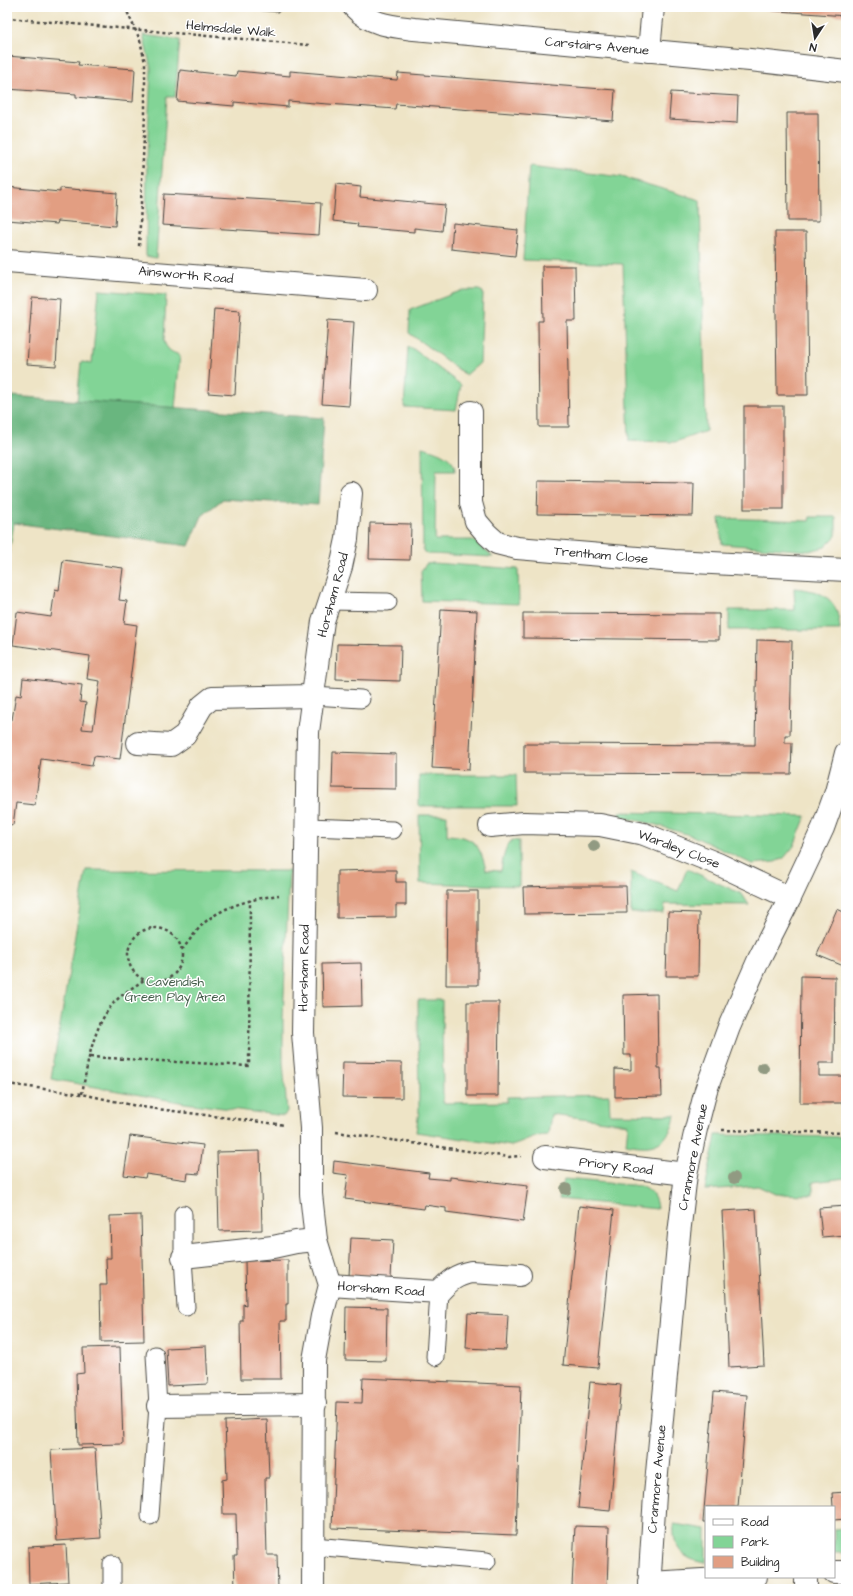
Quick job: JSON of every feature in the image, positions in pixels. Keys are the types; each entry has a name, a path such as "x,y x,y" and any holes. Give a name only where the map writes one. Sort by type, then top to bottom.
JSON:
{"street":[{"name":"Carstairs Avenue","path":"354,7 368,19 377,23 394,26 846,71"},
{"path":"649,51 652,7"},
{"name":"Ainsworth Road","path":"7,261 366,290"},
{"name":"Trentham Close","path":"471,412 471,503 476,522 497,543 517,548 658,560 846,570"},
{"name":"Horsham Road","path":"313,1589 314,1360 322,1316 330,1285 316,1240 311,1194 311,1128 303,1033 308,732 323,620 341,567 347,539 351,493"},
{"path":"138,743 170,744 185,735 202,706 212,698 313,696"},
{"name":"Cranmore Avenue","path":"649,1586 655,1495 679,1234 686,1174 696,1129 706,1090 729,1027 759,959 790,898 830,812 846,753"},
{"name":"Wardley Close","path":"490,826 524,823 600,825 644,834 718,864 790,898"},
{"name":"Priory Road","path":"545,1157 686,1174"},
{"path":"183,1257 273,1247 296,1242 316,1240"},
{"name":"Horsham Road","path":"330,1285 439,1292 454,1277 464,1273 471,1272 520,1275"},
{"path":"158,1406 315,1404"},
{"path":"835,1572 846,1572"},
{"path":"649,1586 744,1578"},
{"path":"806,1578 806,1589"}],"lane":[{"path":"329,601 388,602"},
{"path":"313,696 362,699"},
{"path":"307,827 393,830"},
{"path":"183,1214 183,1257 186,1307"},
{"path":"435,1357 439,1292"},
{"path":"150,1516 158,1406 155,1355"},
{"path":"313,1546 487,1561"},
{"path":"112,1564 112,1589"}],"path":[{"path":"125,7 140,40 145,63 146,81 138,271"},
{"name":"Helmsdale Walk","path":"7,18 309,45"},
{"path":"182,950 204,924 218,913 250,900 282,895 306,895"},
{"path":"90,1057 249,1066 250,900"},
{"path":"148,928 164,928 176,937 180,943 182,958 176,973 169,978 161,982 144,980 133,970 128,956 131,942 142,931 148,928"},
{"path":"82,1094 90,1057 102,1018 125,992 144,980"},
{"path":"7,1084 82,1094 141,1107 311,1128 509,1157 545,1157"},
{"path":"696,1129 846,1133"}],"green space":[{"path":"143,35 180,40 175,97 167,97 156,258 146,256 147,155 151,68"},
{"path":"529,166 622,177 700,200 706,431 675,442 629,441 623,264 523,260"},
{"path":"99,290 166,295 164,341 166,347 174,353 180,355 175,408 77,401 81,362 92,363"},
{"path":"463,290 479,290 483,292 480,363 466,375 409,333 410,310"},
{"path":"408,347 412,348 461,385 456,410 404,407"},
{"path":"11,396 324,418 318,505 223,499 202,516 189,546 14,523 7,517 7,427"},
{"path":"422,447 443,454 452,461 455,471 436,471 435,540 473,540 493,557 429,554 423,551"},
{"path":"7,517 14,523 7,565"},
{"path":"810,517 836,517 836,536 825,547 809,551 722,544 719,518 809,521"},
{"path":"433,563 518,569 519,604 422,601 421,571 426,564"},
{"path":"794,588 814,591 828,598 836,610 840,630 729,630 729,610 795,610"},
{"path":"419,775 516,775 517,806 419,806"},
{"path":"620,812 806,816 794,846 784,858 775,862 752,864 693,836 653,824 618,816"},
{"path":"419,815 447,815 447,835 464,837 470,840 478,848 486,870 501,871 504,854 509,843 512,840 519,841 519,886 420,883"},
{"path":"687,869 742,894 749,905 665,904 664,913 631,913 631,872 678,891"},
{"name":"Cavendish Green Play Area","path":"86,870 289,871 283,1019 283,1062 287,1111 284,1116 185,1103 51,1079"},
{"path":"418,1000 442,1000 443,1103 507,1102 507,1097 609,1095 610,1114 675,1115 672,1127 663,1140 647,1146 626,1144 628,1124 551,1114 548,1135 538,1136 511,1146 416,1132 419,1111"},
{"path":"716,1135 846,1137 846,1178 813,1182 813,1195 775,1194 758,1186 705,1190"},
{"path":"564,1179 640,1186 652,1194 657,1209 559,1199"},
{"path":"674,1524 705,1529 705,1563 685,1556 677,1546"},
{"path":"846,1528 846,1553 835,1553 835,1529"}],"building":[{"path":"230,7 280,7 279,12"},
{"path":"846,7 846,16 737,8"},
{"path":"7,56 79,62 78,65 135,69 133,102 76,97 76,94 7,89"},
{"path":"180,70 236,76 237,71 290,76 290,71 397,80 398,73 615,90 613,121 396,104 395,109 288,101 288,107 234,102 234,106 177,101"},
{"path":"671,92 738,96 737,123 669,119"},
{"path":"787,113 818,113 819,221 788,221"},
{"path":"336,184 361,187 360,197 445,205 442,231 414,228 414,232 357,227 358,224 333,221"},
{"path":"7,187 60,192 60,188 117,193 115,226 58,221 57,224 7,220"},
{"path":"164,194 321,203 319,235 162,225"},
{"path":"453,223 518,230 515,256 451,249"},
{"path":"775,232 806,232 808,395 777,395"},
{"path":"542,266 575,266 576,321 567,321 569,427 539,427 538,321 543,321"},
{"path":"32,297 60,299 56,366 27,364"},
{"path":"214,309 240,311 235,395 208,393"},
{"path":"328,320 354,322 349,406 322,404"},
{"path":"744,406 783,406 783,509 744,509"},
{"path":"538,481 694,483 693,516 537,514"},
{"path":"370,523 411,524 410,560 369,559"},
{"path":"63,560 123,568 119,600 127,601 124,623 137,625 120,759 94,756 92,766 41,759 35,805 16,803 13,825 7,824 7,720 12,720 16,695 21,696 23,678 82,685 80,702 86,703 82,729 93,730 100,681 87,679 90,656 13,645 17,612 51,617 55,589 59,590"},
{"path":"441,609 477,611 469,770 432,768"},
{"path":"523,613 719,614 719,640 523,638"},
{"path":"757,640 792,641 790,735 785,735 785,743 792,743 791,774 524,773 524,744 755,745"},
{"path":"337,644 401,645 400,681 336,679"},
{"path":"333,752 396,754 396,789 332,788"},
{"path":"396,870 396,882 406,882 406,905 396,905 396,917 337,918 337,871"},
{"path":"626,886 627,913 524,914 523,887"},
{"path":"447,891 478,891 478,985 446,985"},
{"path":"837,909 846,913 846,967 817,955"},
{"path":"668,912 699,913 698,976 666,976"},
{"path":"361,963 362,1006 323,1007 322,964"},
{"path":"801,976 835,977 834,1063 819,1063 819,1076 846,1076 846,1103 800,1103"},
{"path":"657,994 658,1068 661,1068 662,1096 615,1097 615,1069 631,1070 631,1055 624,1055 623,995"},
{"path":"467,1002 499,1002 498,1096 467,1096"},
{"path":"343,1062 402,1063 402,1098 342,1097"},
{"path":"130,1136 203,1145 199,1174 188,1173 187,1180 146,1174 145,1178 124,1175"},
{"path":"260,1151 262,1230 219,1231 217,1152"},
{"path":"334,1161 429,1173 428,1178 450,1180 450,1177 528,1186 523,1222 446,1212 446,1208 425,1205 424,1209 345,1199 348,1175 333,1173"},
{"path":"579,1206 614,1210 598,1368 563,1365"},
{"path":"846,1206 846,1235 822,1237 819,1208"},
{"path":"756,1209 764,1365 729,1367 722,1211"},
{"path":"141,1215 144,1341 101,1342 100,1285 107,1285 106,1258 111,1258 110,1216"},
{"path":"351,1238 393,1240 391,1278 349,1276"},
{"path":"288,1260 288,1304 286,1304 286,1321 280,1321 281,1379 241,1379 240,1321 243,1321 243,1304 246,1305 245,1261"},
{"path":"346,1307 387,1308 386,1361 345,1360"},
{"path":"468,1313 508,1315 506,1350 466,1348"},
{"path":"206,1346 208,1384 168,1386 166,1348"},
{"path":"120,1347 123,1444 78,1445 76,1374 84,1373 83,1348"},
{"path":"363,1378 521,1385 516,1535 332,1528 337,1402 362,1403"},
{"path":"590,1382 621,1385 610,1511 578,1508"},
{"path":"714,1392 747,1395 738,1506 705,1506 705,1522 703,1522"},
{"path":"267,1419 269,1478 265,1478 267,1555 277,1555 278,1589 235,1589 234,1556 237,1556 236,1514 223,1514 222,1480 227,1479 225,1421"},
{"path":"95,1448 101,1538 57,1541 51,1450"},
{"path":"846,1492 846,1519 835,1520 835,1506 833,1506 832,1493"},
{"path":"575,1526 609,1527 607,1588 572,1586"},
{"path":"66,1545 68,1582 29,1584 28,1547"}]}
